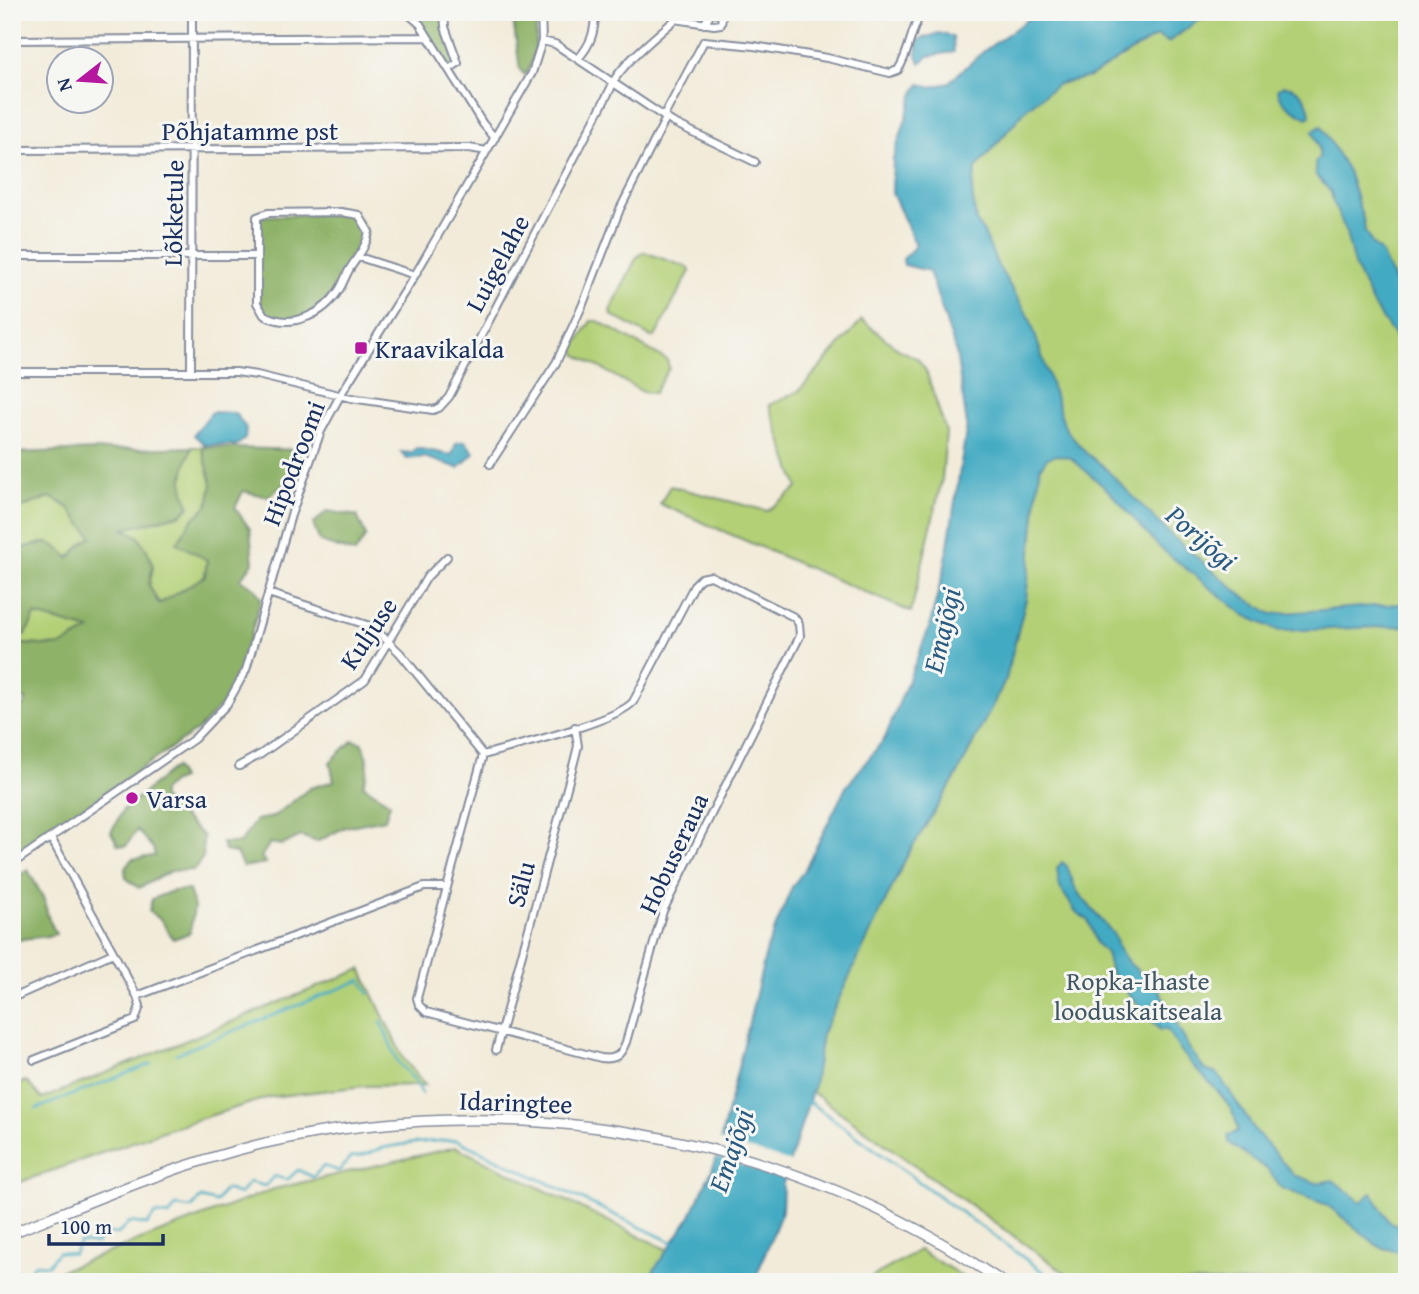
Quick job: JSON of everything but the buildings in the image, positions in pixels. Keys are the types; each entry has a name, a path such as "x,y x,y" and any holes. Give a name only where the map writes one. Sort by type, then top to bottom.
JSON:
{"main road":[{"name":"Idaringtee","path":"12,1233 157,1175 261,1144 363,1126 478,1119 597,1128 709,1149 828,1188 921,1231 1003,1282"}],"street":[{"name":"Lõkketule","path":"191,372 192,12"},
{"path":"407,12 420,24 483,124 495,138"},
{"path":"444,12 458,63 449,69"},
{"name":"Hipodroomi","path":"12,864 194,739 227,705 246,670 302,482 321,431 532,73 542,41 541,12"},
{"path":"578,59 592,41 594,12"},
{"path":"490,464 556,363 583,304 620,209 704,41 814,56 890,73 898,70 904,62 911,33 922,12"},
{"path":"677,16 704,24"},
{"name":"Luigelahe","path":"341,394 351,398 433,410 443,404 612,82 677,16"},
{"path":"12,40 428,37"},
{"path":"542,41 555,44 665,117 755,162"},
{"name":"Põhjatamme pst","path":"12,150 469,148 487,151"},
{"path":"341,212 359,215 368,228 368,239 339,290 321,310 303,319 288,321 268,318 259,309 256,256 256,221 260,215 268,213 341,212"},
{"path":"12,256 256,256"},
{"path":"359,257 415,275"},
{"path":"12,372 247,374 341,394"},
{"name":"Kuljuse","path":"239,766 261,754 365,680 427,577 447,556"},
{"name":"Hobuseraua","path":"716,577 793,617 799,624 799,640 663,911 620,1054 613,1059 431,1014 419,1005 417,998 483,755 575,727 622,712 633,702 692,589 701,578 716,577"},
{"path":"268,593 373,627 400,653 483,755"},
{"name":"Sälu","path":"496,1050 578,746 575,727"},
{"path":"34,1060 135,1020 140,1006 51,838"},
{"path":"137,996 424,887 446,887"},
{"path":"12,998 113,953"}],"green space":[{"path":"409,12 443,12 456,62 449,67"},
{"path":"512,12 536,12 535,53 525,75 520,70"},
{"name":"Ropka-Ihaste looduskaitseala","path":"1227,12 1407,12 1407,1282 1078,1282 812,1092 822,1034 908,854 956,777 1006,679 1026,599 1040,468 1047,458 997,264 976,221 972,192 976,168 1027,108 1058,84 1089,77 1157,36 1168,42 1198,21"},
{"path":"347,214 359,220 367,232 360,250 324,306 289,319 271,317 264,313 259,305 258,221 261,216"},
{"path":"644,252 689,268 690,271 655,337 612,315 610,311 637,257"},
{"path":"862,320 898,349 918,359 926,371 946,432 942,479 911,612 660,504 670,486 767,511 798,488 769,405 799,391"},
{"path":"591,321 598,321 667,360 669,368 654,393 643,392 576,354 574,348"},
{"path":"192,447 202,447 212,484 208,505 191,521 207,560 205,576 159,604 149,585 153,566 123,529 181,514 189,506 183,484 184,469"},
{"path":"192,447 184,469 183,484 190,506 181,514 124,529 138,536 147,550 153,566 149,585 159,604 205,576 207,560 177,543 191,521 208,505 212,484 202,447 303,450 290,476 268,497 243,491 235,508 250,529 253,563 240,579 255,588 261,599 240,672 223,703 200,728 12,857 12,709 24,706 26,699 12,696 12,650 22,644 60,646 90,630 35,615 26,634 12,636 12,551 48,543 69,558 92,537 68,507 50,497 12,511 12,453"},
{"path":"50,497 68,507 92,537 69,559 48,543 12,551 12,511"},
{"path":"327,511 357,516 366,536 355,553 320,542 313,524"},
{"path":"35,615 91,630 60,646 22,644 12,650 12,636 26,633"},
{"path":"353,740 362,743 367,760 368,769 363,785 390,803 385,819 345,827 317,842 301,836 282,845 270,843 261,857 266,863 243,867 236,853 225,851 222,843 240,843 256,820 273,817 310,788 334,781 330,762"},
{"path":"175,767 181,779 162,791 162,798 203,836 203,857 194,870 171,871 139,888 126,878 125,867 132,859 155,856 153,848 137,830 126,846 118,845 111,832 123,810"},
{"path":"28,870 44,899 56,934 12,942 12,879"},
{"path":"189,890 194,907 190,933 173,939 161,920 149,911 152,899 172,891"},
{"path":"361,969 403,1058 425,1085 365,1086 270,1097 177,1126 12,1185 12,1087 26,1081 42,1099"},
{"path":"456,1147 668,1250 652,1273 639,1282 31,1282 274,1189"},
{"path":"919,1250 972,1282 864,1282"}],"water":[{"name":"Emajõgi","path":"1038,12 1227,12 1198,21 1168,42 1157,36 1089,77 1058,84 1027,108 976,168 972,192 976,221 997,264 1030,319 1066,430 1086,453 1101,464 1173,537 1244,597 1272,614 1399,604 1407,605 1407,626 1279,631 1244,615 1159,547 1111,493 1071,458 1057,455 1047,458 1040,468 1026,599 1006,679 956,777 908,854 822,1034 814,1085 783,1183 782,1211 754,1282 639,1282 652,1273 691,1215 715,1163 767,948 792,887 805,869 846,787 885,738 929,628 945,565 967,425 956,352 929,271 904,265 903,259 916,245 892,193 893,159 914,93 920,84 931,87 948,83 984,51"},
{"path":"939,33 953,37 954,52 929,56 920,63 917,55 918,40"},
{"path":"1283,86 1299,91 1308,105 1310,116 1307,118 1293,110 1281,99 1278,89"},
{"path":"1321,126 1348,171 1365,231 1373,245 1381,252 1407,302 1407,354 1373,305 1354,265 1345,229 1331,192 1316,175 1315,163 1319,158 1319,149 1313,131"},
{"path":"212,412 235,413 246,428 245,439 237,445 205,445 194,435"},
{"path":"465,441 474,453 459,468 424,457 407,459 401,452 412,453 416,448 452,455 456,443"},
{"path":"1062,862 1067,866 1076,890 1115,936 1119,950 1130,964 1158,988 1189,1048 1205,1070 1218,1074 1257,1133 1294,1175 1317,1183 1333,1180 1361,1202 1372,1193 1389,1222 1407,1228 1407,1255 1378,1246 1327,1205 1281,1188 1268,1170 1229,1143 1228,1136 1238,1131 1232,1111 1167,1030 1160,1030 1111,973 1106,953 1097,944 1088,920 1076,912 1060,888 1057,869"}],"pier":[{"path":"716,1139 794,1163 788,1179 712,1156"}],"waterway":[{"path":"176,1054 361,980 369,994"},
{"path":"381,1022 398,1062 416,1082 422,1094"},
{"path":"36,1109 151,1064"},
{"path":"808,1101 1057,1282"},
{"path":"12,1271 26,1274 35,1264 48,1265 58,1252 73,1254 80,1242 96,1244 104,1233 118,1234 130,1222 147,1225 155,1214 169,1216 176,1206 191,1208 201,1198 216,1202 225,1189 240,1194 249,1182 265,1186 274,1176 287,1180 298,1170 313,1177 324,1166 339,1171 351,1157 383,1148 457,1140 676,1244"}],"place":[{"name":"Kraavikalda","path":"361,348"},
{"name":"Varsa","path":"132,798"}],"water label":[{"name":"Porijõgi","path":"1202,537"}]}
